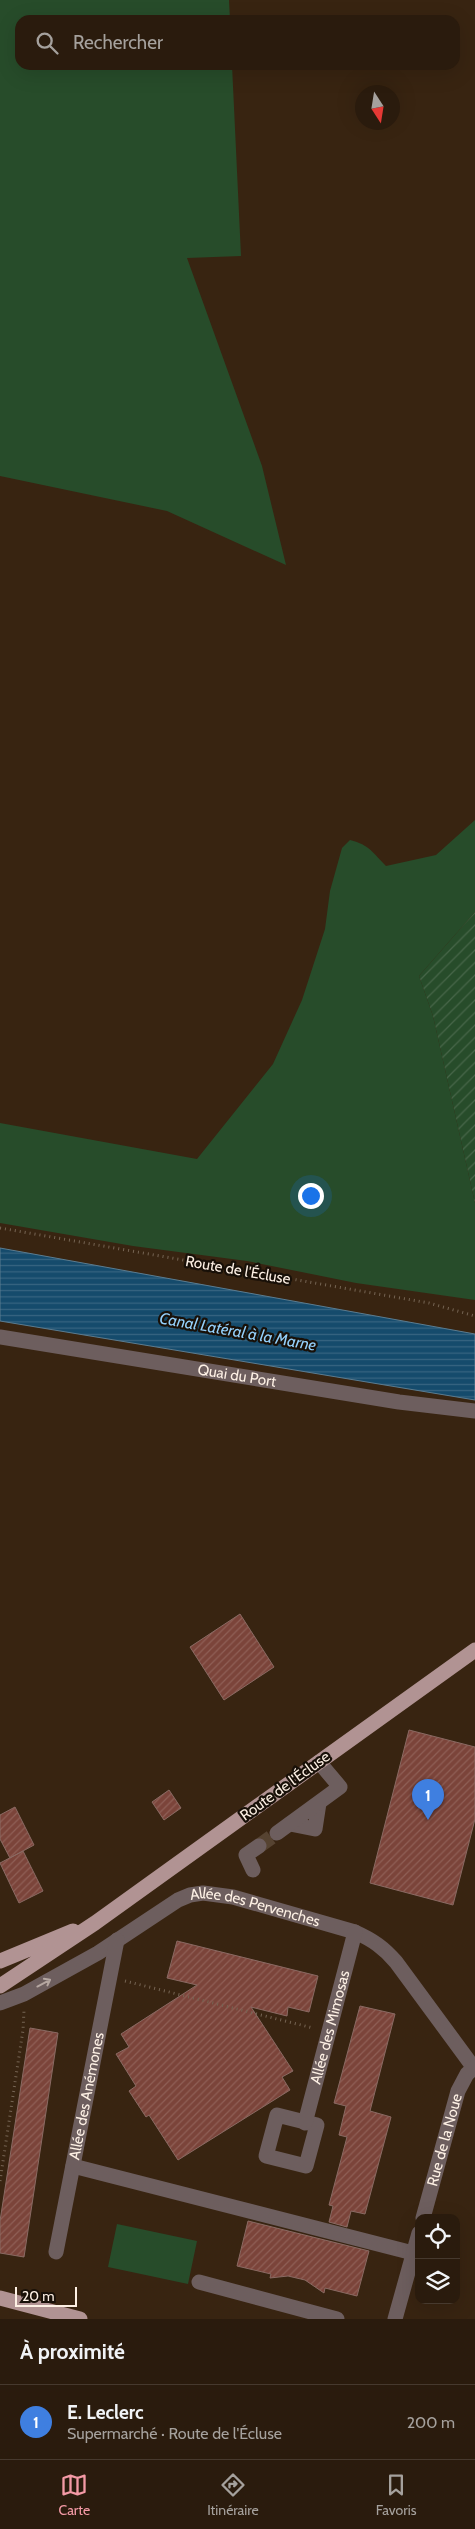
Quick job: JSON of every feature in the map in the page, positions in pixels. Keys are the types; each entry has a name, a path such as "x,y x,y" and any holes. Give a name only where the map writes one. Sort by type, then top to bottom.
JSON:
{"main road":[{"name":"Route de l'Écluse","path":"0,1986 95,1923 475,1650"},
{"name":"Route de l'Écluse","path":"0,1961 95,1923"},
{"path":"0,2298 80,2319"}],"street":[{"name":"Quai du Port","path":"0,1337 399,1402 475,1412"},
{"path":"458,1662 475,1661"},
{"path":"277,1833 340,1787 319,1762"},
{"path":"253,1870 246,1855 259,1846"},
{"name":"Allée des Pervenches","path":"0,2003 24,1994 98,1954 178,1900 190,1895 203,1893 233,1897 355,1932 383,1947 474,2068"},
{"name":"Allée des Mimosas","path":"305,2123 355,1932"},
{"name":"Allée des Anémones","path":"56,2252 118,1940"},
{"name":"Rue de la Noue","path":"424,2214 458,2091 467,2074 474,2068"},
{"path":"73,2166 413,2253"},
{"path":"395,2319 415,2246"},
{"path":"199,2282 337,2319"}],"path":[{"name":"Route de l'Écluse","path":"0,1228 420,1302 475,1316"},
{"path":"110,1978 329,2032"},
{"path":"0,2181 23,2030 24,1994"}],"green space":[{"path":"0,0 229,0 230,15 15,15 15,70 232,70 241,256 187,258 262,466 286,565 167,511 0,476"},
{"path":"475,820 475,912 419,976 433,1016 475,1203 475,1300 356,1283 247,1261 133,1246 0,1223 0,1123 197,1159 273,1064 302,1000 325,929 330,891 342,848 350,840 362,844 371,850 386,866 436,855"},
{"path":"475,912 475,1203 433,1016 419,976"},
{"path":"117,2224 197,2241 188,2284 108,2267"}],"water":[{"name":"Canal Latéral à la Marne","path":"0,1248 475,1334 475,1400 0,1321"}],"building":[{"path":"240,1614 274,1667 224,1700 190,1647"},
{"path":"409,1730 475,1747 475,1819 453,1905 370,1883"},
{"path":"169,1790 181,1808 164,1820 152,1802"},
{"path":"15,1807 34,1845 10,1858 0,1839 0,1815"},
{"path":"23,1851 43,1891 19,1903 0,1863"},
{"path":"177,1941 318,1976 309,2012 288,2007 287,2016 251,2007 293,2071 282,2077 290,2090 178,2160 149,2115 146,2117 129,2091 136,2086 116,2054 129,2047 121,2034 197,1985 167,1978"},
{"path":"360,2006 395,2014 370,2111 391,2117 365,2214 351,2211 347,2227 329,2222 333,2206 329,2205 347,2137 339,2135 346,2106 334,2103"},
{"path":"30,2028 58,2033 24,2257 0,2253 0,2221"},
{"path":"248,2221 369,2251 357,2296 325,2288 324,2293 305,2280 288,2276 270,2278 271,2274 237,2266"}],"tunnel":[{"path":"259,1846 277,1833"}],"place":[{"name":"E. Leclerc","path":"428,1820"}]}
